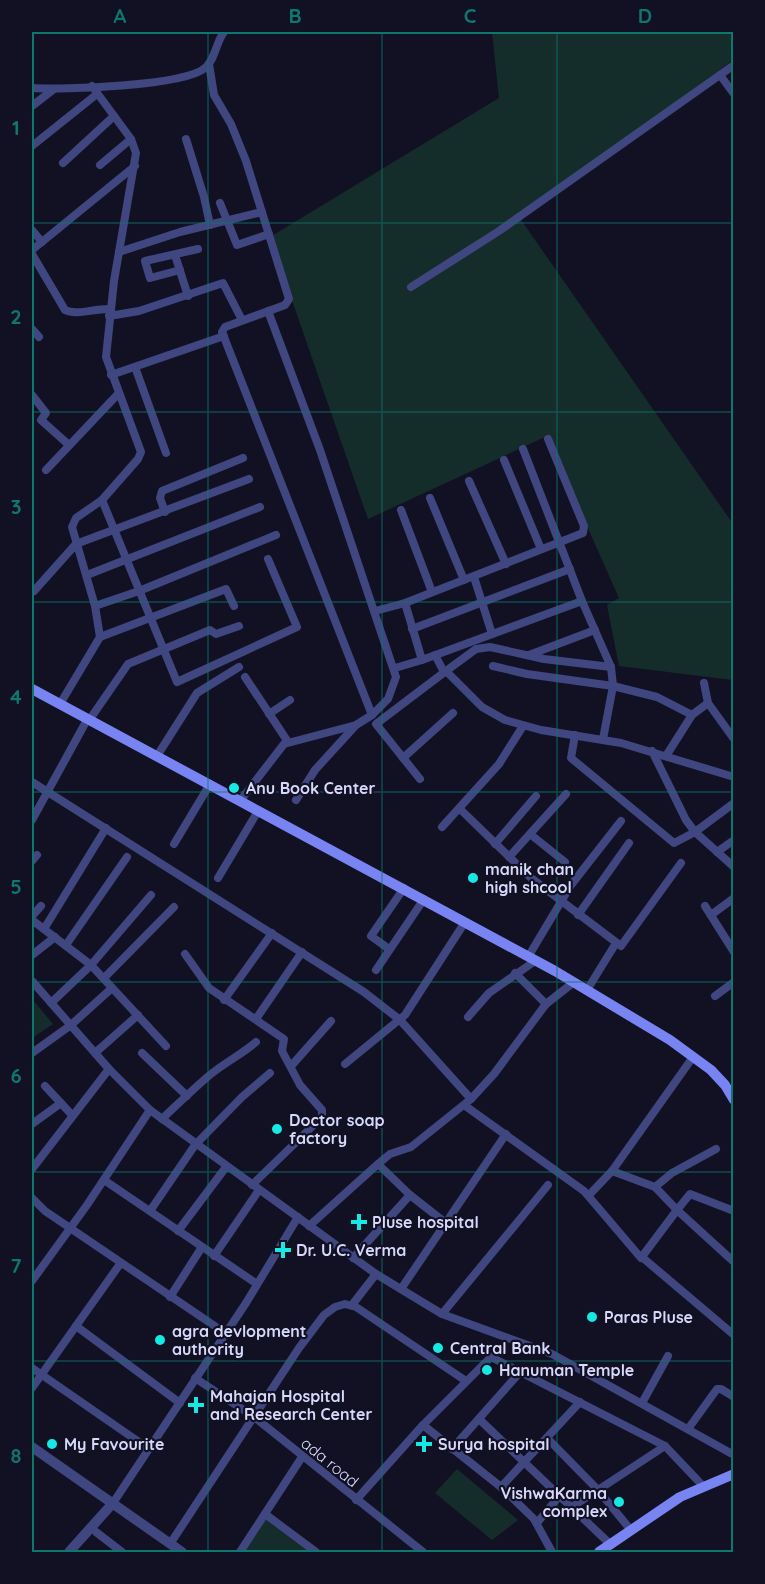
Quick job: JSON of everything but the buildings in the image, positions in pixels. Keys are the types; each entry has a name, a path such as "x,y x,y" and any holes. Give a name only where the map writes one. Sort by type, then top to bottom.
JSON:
{"main road":[{"path":"32,690 404,888 574,982 670,1040 711,1070 734,1100"},
{"path":"599,1552 630,1529 703,1486 734,1474"}],"street":[{"path":"32,88 54,89 177,78 200,71 209,64 224,32"},
{"path":"209,64 214,94 231,124 246,161 289,299 285,305 225,327 224,336 372,715"},
{"path":"411,287 499,231 734,65"},
{"path":"720,75 734,94"},
{"path":"92,86 131,140 136,153 110,313 106,357 141,452 138,459 102,500 73,522 76,544 95,606 100,637"},
{"path":"32,106 54,89"},
{"path":"32,146 97,94"},
{"path":"63,163 114,116"},
{"path":"186,139 204,196 210,225"},
{"path":"100,165 131,140"},
{"path":"135,166 32,252 65,310 76,314 93,308 110,313 188,296 223,283 242,320"},
{"path":"220,203 237,245 268,234"},
{"path":"119,252 262,212"},
{"path":"32,230 42,242"},
{"path":"180,270 150,278 146,261 198,249"},
{"path":"175,255 188,296"},
{"path":"268,311 395,668 396,677 388,699 372,715 357,725 315,770 296,800"},
{"path":"32,329 39,337"},
{"path":"111,375 224,336"},
{"path":"135,367 166,453"},
{"path":"45,470 118,394"},
{"path":"32,395 45,410 46,413 41,420 69,445"},
{"path":"375,612 474,577 584,531 548,440"},
{"path":"523,449 582,601 611,667 613,686 603,739"},
{"path":"165,512 160,498 162,491 243,458"},
{"path":"504,460 541,549"},
{"path":"34,591 76,544 249,479"},
{"path":"469,481 506,564"},
{"path":"430,498 464,580"},
{"path":"102,500 178,682 296,628 268,559"},
{"path":"87,575 260,507"},
{"path":"401,510 432,592"},
{"path":"95,606 139,591 276,535"},
{"path":"412,629 570,569"},
{"path":"474,577 492,634"},
{"path":"60,704 100,637 226,589 234,606"},
{"path":"395,668 582,601"},
{"path":"405,603 422,660"},
{"path":"32,820 88,719 123,668 133,661 210,630 216,634 239,626"},
{"path":"528,656 595,630"},
{"path":"420,779 376,726 377,721 482,647 528,656 611,667"},
{"path":"435,655 445,671 482,707 504,720 523,726 603,739 652,751 734,777"},
{"path":"494,666 527,674 613,686 657,697 692,715"},
{"path":"158,756 200,689 239,667"},
{"path":"245,677 288,742"},
{"path":"704,683 708,703 734,739"},
{"path":"269,714 290,700"},
{"path":"666,756 692,715 708,703"},
{"path":"403,758 453,713"},
{"path":"240,801 288,742 357,725"},
{"path":"442,826 460,810 499,764 523,726"},
{"path":"575,735 571,758 674,843 695,832 734,803"},
{"path":"652,751 686,820 695,832 734,867"},
{"path":"32,782 364,992 397,1022 468,1102 506,1134 592,1192 645,1255 734,1335"},
{"path":"174,844 210,784"},
{"path":"509,857 566,794"},
{"path":"495,844 536,796"},
{"path":"460,810 531,879 616,943 624,944 681,863"},
{"path":"218,878 258,812"},
{"path":"468,1017 489,993 531,959 560,901 621,821"},
{"path":"44,929 106,828"},
{"path":"530,834 566,862"},
{"path":"717,852 734,840"},
{"path":"578,915 629,843"},
{"path":"66,945 128,857"},
{"path":"389,949 372,936 404,888"},
{"path":"51,1003 91,965 151,895"},
{"path":"711,915 734,898"},
{"path":"376,970 424,899"},
{"path":"41,906 32,918 91,965 166,1046"},
{"path":"705,906 734,952"},
{"path":"104,978 174,907"},
{"path":"345,1064 397,1022 465,922"},
{"path":"224,1000 272,933"},
{"path":"32,955 55,937"},
{"path":"587,990 616,943"},
{"path":"256,1019 302,952"},
{"path":"185,954 209,988 284,1039 282,1050 292,1065 300,1085 323,1114 256,1188 214,1256"},
{"path":"515,973 546,1004"},
{"path":"32,981 109,1069 150,1110 195,1145 376,1274 442,1314 552,1354 734,1455"},
{"path":"309,1226 390,1154 411,1147 468,1102 494,1074 546,1004 574,982"},
{"path":"715,996 734,982"},
{"path":"32,1053 71,1025 112,988"},
{"path":"96,1053 138,1015"},
{"path":"292,1065 331,1021"},
{"path":"162,1119 209,1076 231,1059 239,1057 256,1042"},
{"path":"142,1053 187,1096"},
{"path":"592,1192 612,1171 693,1057"},
{"path":"32,1169 109,1069"},
{"path":"150,1211 195,1145 242,1097 270,1073"},
{"path":"45,1086 72,1115"},
{"path":"32,1124 60,1103"},
{"path":"32,1281 104,1180 150,1110"},
{"path":"401,1289 506,1134"},
{"path":"656,1187 672,1173 716,1149"},
{"path":"378,1164 410,1195 447,1224"},
{"path":"178,1231 226,1167"},
{"path":"612,1171 656,1187 677,1210 734,1262"},
{"path":"104,1180 257,1284"},
{"path":"442,1314 549,1185"},
{"path":"645,1255 690,1194 734,1211"},
{"path":"353,1258 410,1195"},
{"path":"32,1198 120,1263 225,1333"},
{"path":"78,1552 115,1505 298,1217"},
{"path":"170,1297 202,1247"},
{"path":"32,1389 120,1263"},
{"path":"352,1305 376,1274"},
{"path":"170,1544 298,1348 324,1315 335,1307 352,1305 465,1381"},
{"path":"76,1326 180,1402"},
{"path":"642,1403 668,1356"},
{"path":"356,1500 423,1425 491,1357 664,1446 703,1486"},
{"path":"32,1368 149,1449"},
{"path":"452,1449 521,1371"},
{"name":"ada road","path":"195,1378 254,1417 423,1552"},
{"path":"688,1429 717,1389 722,1389 734,1397"},
{"path":"501,1487 580,1402"},
{"path":"479,1419 610,1544"},
{"path":"423,1425 501,1487 537,1523 552,1552"},
{"path":"548,1439 598,1490 630,1529"},
{"path":"572,1507 664,1446"},
{"path":"32,1447 182,1552"},
{"path":"240,1552 302,1457"},
{"path":"537,1523 560,1495"},
{"path":"69,1552 115,1505"},
{"path":"265,1514 316,1552"},
{"path":"96,1532 122,1552"}],"green space":[{"path":"492,32 733,32 733,60 519,217 733,524 733,680 619,666 607,605 619,598 547,436 368,519 270,237 499,98"},
{"path":"32,999 53,1024 32,1038"},
{"path":"457,1469 518,1520 492,1540 435,1493"},
{"path":"265,1519 309,1552 243,1552"}],"place":[{"name":"Anu Book Center","path":"234,788"},
{"name":"manik chan high shcool","path":"473,878"},
{"name":"Doctor soap factory","path":"277,1129"},
{"name":"Pluse hospital","path":"359,1222"},
{"name":"Dr. U.C. Verma","path":"283,1250"},
{"name":"Paras Pluse","path":"592,1317"},
{"name":"agra devlopment authority","path":"160,1340"},
{"name":"Central Bank","path":"438,1348"},
{"name":"Hanuman Temple","path":"487,1370"},
{"name":"Mahajan Hospital and Research Center","path":"196,1405"},
{"name":"My Favourite","path":"52,1444"},
{"name":"Surya hospital","path":"424,1444"},
{"name":"VishwaKarma complex","path":"619,1502"}]}
